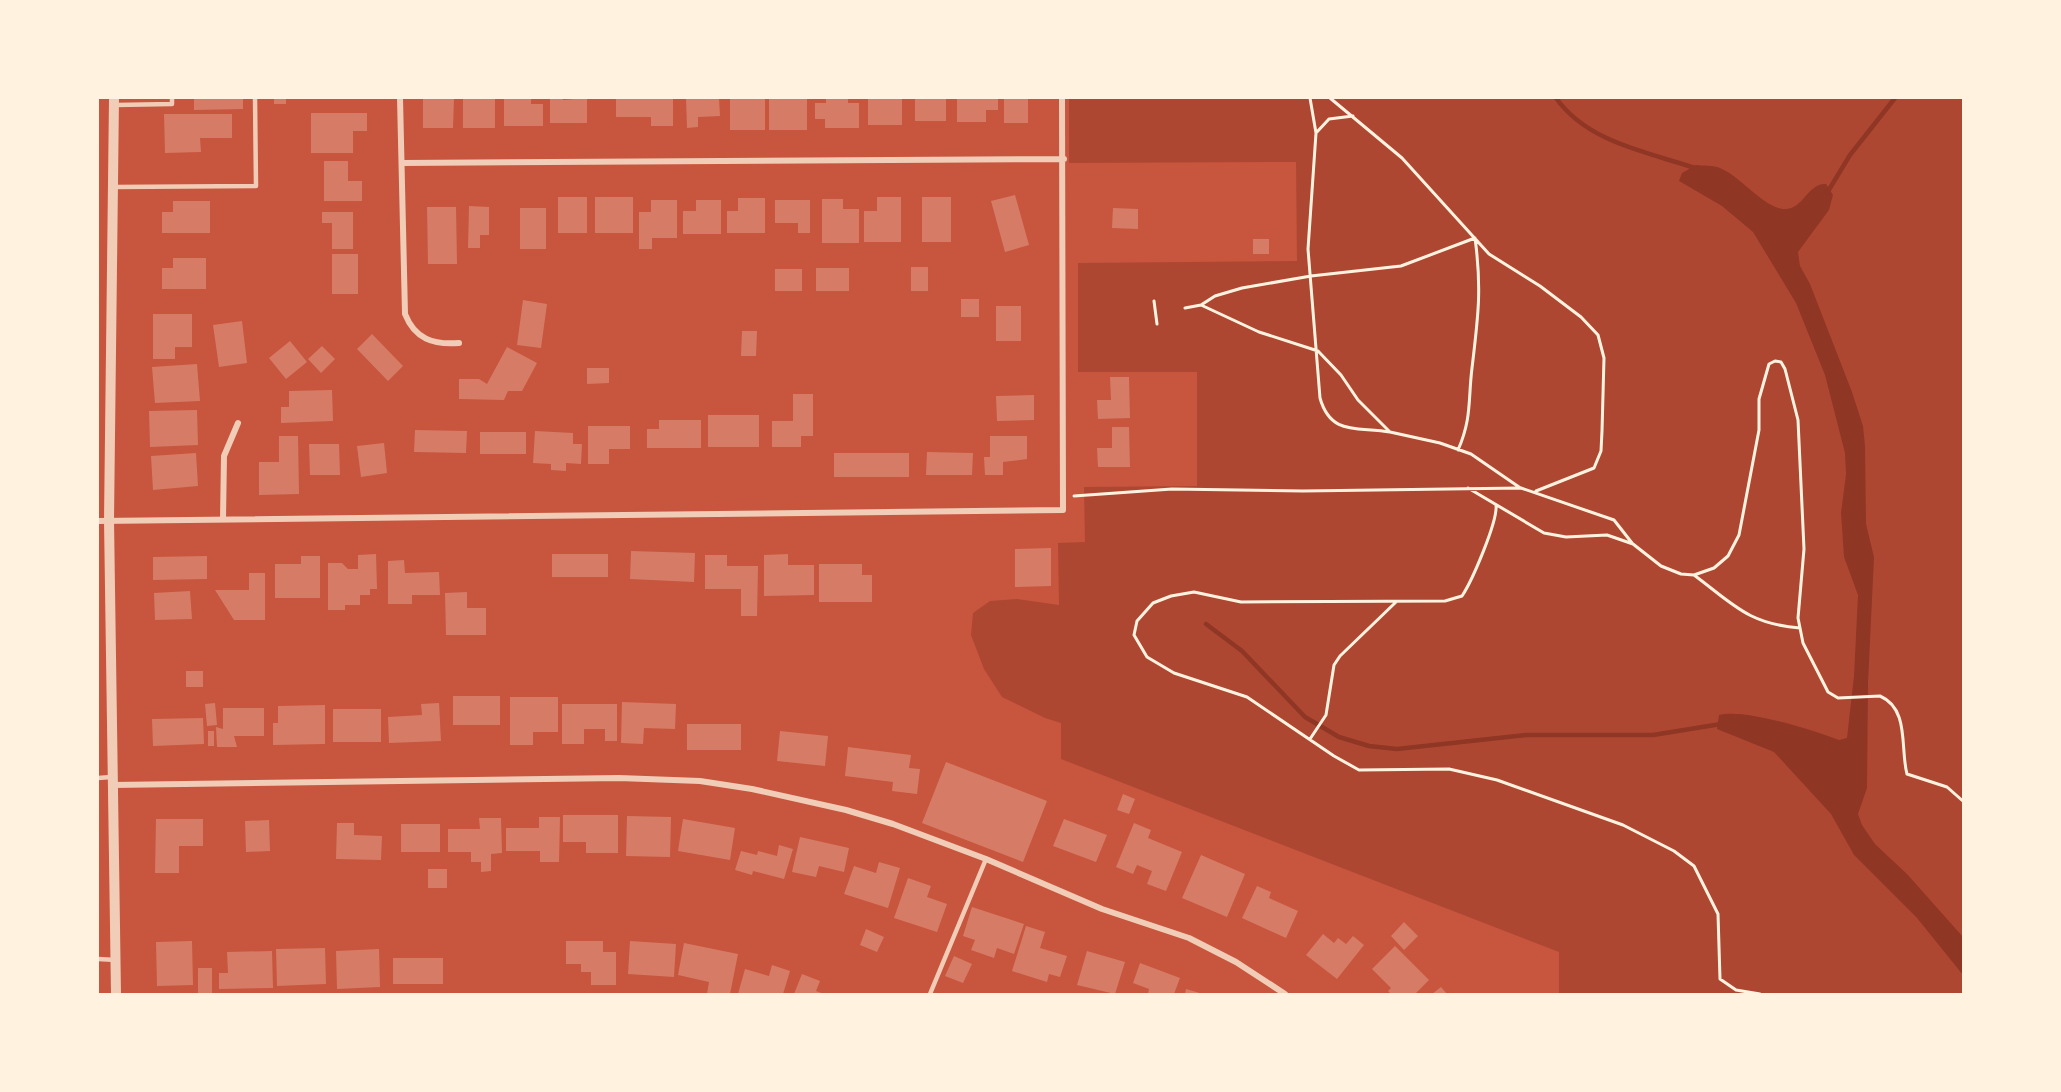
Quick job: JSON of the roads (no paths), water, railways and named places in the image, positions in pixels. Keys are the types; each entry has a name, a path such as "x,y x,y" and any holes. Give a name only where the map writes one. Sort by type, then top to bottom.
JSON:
{"street":[{"path":"400,98 405,314 410,326 427,340 446,344 459,343"},
{"path":"103,520 1064,510 1061,306 1064,159 1062,98"},
{"path":"114,101 114,187 103,520 112,781 116,994"},
{"path":"402,163 1064,159"},
{"path":"223,519 224,456 238,423"},
{"path":"112,781 619,778 700,781 752,789 846,810 893,824 1102,909 1189,938 1236,962 1285,994"}],"lane":[{"path":"114,101 172,104 172,98"},
{"path":"114,187 256,186 255,98"},
{"path":"98,778 112,781"},
{"path":"930,994 986,860"},
{"path":"98,960 116,960"}],"waterway":[{"path":"1556,98 1569,113 1602,136 1640,151 1698,169"},
{"path":"1827,193 1850,155 1895,98"},
{"path":"1206,624 1242,651 1305,717 1339,737 1369,746 1397,749 1526,735 1653,735 1721,724"}]}
